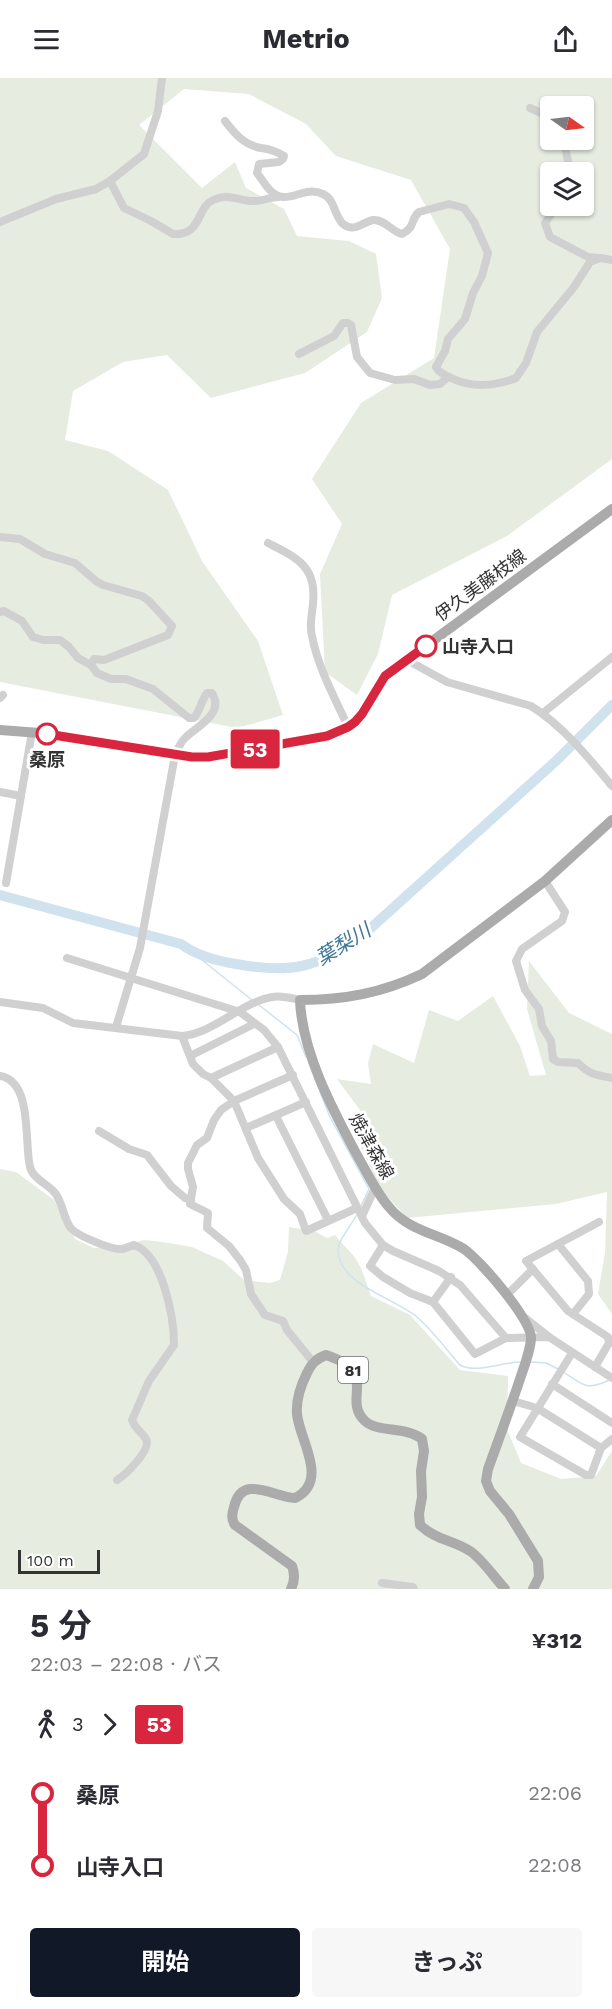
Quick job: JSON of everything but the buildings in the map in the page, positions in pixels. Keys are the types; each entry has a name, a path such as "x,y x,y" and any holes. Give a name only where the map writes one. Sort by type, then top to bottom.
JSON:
{"main road":[{"name":"伊久美藤枝線","path":"0,730 32,732 175,755 208,757 327,736 355,722 385,676 612,509"},
{"path":"300,1000 331,1000 360,996 412,979 443,959 545,881 612,820"},
{"name":"焼津森線","path":"300,1000 300,1020 306,1042 327,1094 341,1125 389,1209 412,1226 464,1249 507,1295 529,1328 531,1339"},
{"path":"531,1339 526,1361 488,1469 486,1481 490,1491 508,1514 538,1561 539,1577 533,1589"},
{"name":"81","path":"291,1589 294,1583 294,1572 291,1566 235,1525 232,1521 232,1514 235,1501 240,1493 246,1490 254,1489 295,1498 306,1490 312,1468 308,1447 300,1426 297,1403 304,1378 313,1362 326,1355 351,1367 357,1376 360,1412 365,1421 376,1427 416,1434 422,1439 424,1451 420,1525 446,1542 472,1552 505,1589"}],"street":[{"path":"0,222 56,199 96,189 144,154 158,111 162,78"},
{"path":"530,108 540,112"},
{"path":"225,121 239,138 259,148 270,148 284,156 279,162 262,162 257,168 257,173 268,188 279,197"},
{"path":"110,180 124,208 173,234 187,232 196,225 205,206 218,198 233,196 254,201 272,197 287,198 303,192 322,193 328,197 344,225 358,228 374,220 402,234 412,226 415,214 449,204 457,204 468,212 488,253 482,276 473,293 467,314 448,339 445,351 436,367 437,371 448,377 477,387 516,378 526,363 533,340 542,324 574,287 590,262 600,258"},
{"path":"550,216 545,223 550,237 588,257 612,260"},
{"path":"299,354 334,336 343,324 348,323 351,325 357,357 370,373 395,380 414,379 430,385 440,384 448,377"},
{"path":"0,537 20,539 45,554 75,563 103,585 142,596 172,626 168,635 104,660 94,659 91,665"},
{"path":"268,543 299,559 305,566 315,589 311,633 316,653 348,727"},
{"path":"0,612 4,611 22,621 33,637 43,640 60,640 78,658 91,665 97,674 111,679 126,679 153,689 189,718 194,718 198,713 201,700 207,693 212,693 216,700 214,710 204,724 186,737 175,755 140,948 116,1027"},
{"path":"543,714 612,657"},
{"path":"407,660 447,682 523,702 543,714 581,750 612,786"},
{"path":"6,883 32,732"},
{"path":"0,792 21,796"},
{"path":"545,881 565,912 565,917 522,949 516,961 517,967 525,990 539,1009 542,1026 551,1041 554,1059 558,1062 578,1063 591,1074 612,1078"},
{"path":"67,958 240,1012 264,1030 278,1047 293,1075 359,1212 372,1234 383,1245 402,1256 451,1277 506,1338"},
{"path":"0,1002 43,1008 73,1023 182,1036 198,1032 255,1003 273,997 284,996 300,1000"},
{"path":"190,1056 254,1024"},
{"path":"182,1036 193,1064 234,1101 258,1158 284,1199 300,1214 306,1231 328,1220 359,1212 375,1188"},
{"path":"211,1078 278,1047"},
{"path":"293,1075 234,1101 220,1110 207,1138 197,1146 188,1163 194,1187 190,1204 208,1214 207,1228 230,1246 240,1260 246,1270 251,1294 265,1315 284,1321 287,1330 313,1362"},
{"path":"0,1076 9,1077 24,1104 30,1168 37,1178 55,1193 71,1228 77,1234 118,1250 134,1245 145,1251 157,1267 170,1308 174,1345 149,1381 132,1420 147,1444 134,1466 117,1480"},
{"path":"246,1128 306,1102"},
{"path":"276,1116 328,1220"},
{"path":"99,1131 129,1149 147,1155 171,1186 185,1198 191,1200"},
{"path":"596,1367 610,1339 568,1311 526,1261 599,1222"},
{"path":"558,1244 588,1281 589,1294 573,1314"},
{"path":"383,1245 370,1266 383,1277 410,1293 433,1302 475,1354 506,1338 549,1337"},
{"path":"507,1295 533,1269"},
{"path":"433,1302 451,1277"},
{"path":"522,1316 572,1353 610,1377"},
{"path":"572,1353 520,1437 586,1475 591,1475 602,1448 612,1439"},
{"path":"552,1384 611,1420"},
{"path":"513,1401 537,1408 602,1448"},
{"path":"382,1583 414,1589"}],"shaded area":[{"path":"0,78 612,78 612,459 507,536 392,595 378,654 357,695 325,672 320,574 342,524 312,479 361,403 434,358 450,249 411,180 336,156 306,124 249,94 184,89 139,125 202,188 235,162 246,188 284,209 297,236 349,241 376,254 382,298 367,332 305,373 211,398 167,355 123,362 73,391 65,440 108,451 168,490 202,561 258,641 283,715 237,728 0,682"},
{"path":"529,961 569,1013 612,1034 612,1314 598,1294 605,1253 607,1192 556,1204 407,1218 381,1190 356,1136 360,1110 337,1079 371,1084 368,1063 373,1044 414,1063 429,1010 458,1021 493,996 520,1046 530,1076 546,1075 527,1009"},
{"path":"0,1169 16,1172 54,1200 75,1239 94,1248 117,1247 144,1240 192,1247 223,1261 244,1280 270,1283 280,1280 288,1252 289,1227 314,1231 327,1238 335,1235 358,1263 371,1296 410,1315 460,1370 508,1376 507,1429 521,1463 561,1479 596,1476 612,1451 612,1589 0,1589"}],"waterway":[{"name":"葉梨川","path":"0,895 181,944 200,955 222,961 272,968 288,968 317,962 362,936 557,760 612,705"},
{"path":"192,952 252,1000"},
{"path":"259,1005 297,1035 306,1057"},
{"path":"320,1092 330,1117 369,1189 361,1206"},
{"path":"356,1216 338,1248 341,1264 349,1274 370,1290 417,1317 460,1365 481,1368 520,1362"},
{"path":"531,1362 546,1363 558,1369"},
{"path":"565,1373 576,1381 590,1386 609,1380"}],"bus line":[{"name":"53","path":"47,734 192,757 208,757 327,736 355,722 385,676 426,646"}],"place":[{"name":"山寺入口","path":"426,646"},
{"name":"桑原","path":"47,734"}]}
